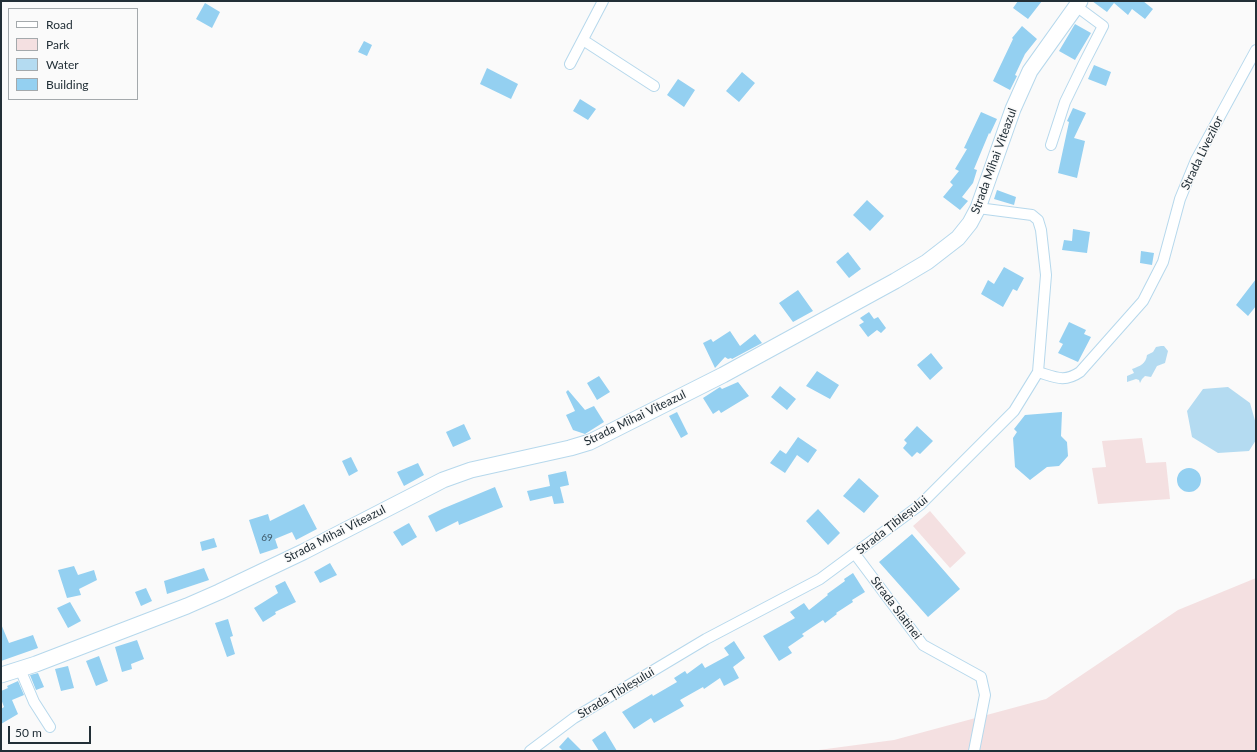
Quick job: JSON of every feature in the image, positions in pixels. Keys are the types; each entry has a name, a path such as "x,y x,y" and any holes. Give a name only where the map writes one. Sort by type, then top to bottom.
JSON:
{"main road":[{"name":"Strada Mihai Viteazul","path":"1,675 36,664 187,606 219,592 303,552 443,480 471,470 570,448 590,442 723,375 895,282 927,262 953,242 970,223 978,208 1013,109 1030,71 1078,4"}],"street":[{"path":"570,64 603,1"},
{"path":"1051,145 1066,102 1103,26 1078,4"},
{"path":"583,40 654,86"},
{"name":"Strada Livezilor","path":"1038,372 1064,379 1072,377 1080,372 1143,301 1163,262 1186,182 1196,160 1256,50"},
{"name":"Strada Țibleșului","path":"530,751 574,718 706,638 820,579 920,505 1014,411 1038,372 1046,276 1041,230 1038,220 1032,215 978,208"},
{"name":"Strada Slatinei","path":"855,554 923,644 981,677 985,695 974,751"},
{"path":"20,669 34,702 50,727"}],"green space":[{"path":"1142,438 1146,463 1166,462 1170,499 1098,504 1092,468 1106,467 1102,441"},
{"path":"930,511 966,553 950,568 913,526"},
{"path":"1256,578 1256,751 811,751 894,740 1046,699 1178,610"}],"water":[{"path":"1164,346 1168,351 1165,363 1157,366 1151,377 1145,376 1140,383 1139,380 1136,379 1127,382 1127,376 1134,373 1132,369 1142,364 1147,355 1153,352 1156,347"},
{"path":"1228,387 1250,403 1256,424 1256,440 1249,451 1218,453 1192,437 1187,411 1203,389"}],"building":[{"path":"1018,1 1042,1 1028,19 1013,8"},
{"path":"1092,1 1143,1 1153,9 1145,19 1132,9 1128,15 1114,3 1107,12"},
{"path":"205,3 220,12 212,28 196,19"},
{"path":"1075,24 1091,33 1075,60 1059,51"},
{"path":"1022,26 1037,39 1025,54 1010,90 993,81 1013,39 1012,38"},
{"path":"364,41 372,45 367,56 358,52"},
{"path":"1094,65 1111,72 1106,86 1088,79"},
{"path":"487,68 518,84 511,99 480,84"},
{"path":"742,72 755,83 739,102 726,91"},
{"path":"678,79 695,90 684,107 667,95"},
{"path":"580,99 596,109 588,120 573,111"},
{"path":"1073,108 1086,113 1074,138 1085,141 1077,178 1058,173 1069,122 1067,121"},
{"path":"981,112 997,119 990,134 989,133 974,169 977,170 973,183 962,197 968,201 960,210 943,197 953,185 950,182 959,171 955,169 967,149 964,148"},
{"path":"997,190 1016,197 1014,205 994,199"},
{"path":"867,200 884,216 870,231 853,215"},
{"path":"1073,229 1090,232 1087,253 1062,250 1064,240 1072,241"},
{"path":"1141,251 1154,253 1152,265 1140,263"},
{"path":"848,252 861,269 849,278 836,262"},
{"path":"1004,267 1024,278 1017,291 1013,289 1003,307 981,294 988,280 994,284"},
{"path":"1256,279 1256,306 1248,316 1236,305"},
{"path":"798,290 813,311 793,322 779,303"},
{"path":"869,312 874,319 878,317 886,328 881,333 877,330 868,337 859,325 864,322 860,318"},
{"path":"1069,322 1086,330 1084,334 1091,337 1078,362 1058,353 1063,344 1059,342"},
{"path":"730,331 740,346 755,334 762,343 732,359 725,357 715,368 703,343 711,339 713,342"},
{"path":"931,353 943,368 930,380 917,365"},
{"path":"817,371 839,385 830,399 806,386"},
{"path":"599,376 610,392 597,400 587,383"},
{"path":"738,382 749,396 721,413 719,410 713,414 703,398 720,387 722,389"},
{"path":"780,386 796,399 787,410 771,397"},
{"path":"568,390 585,410 594,406 604,422 585,434 573,430 566,415 575,411 566,392"},
{"path":"677,412 688,434 681,438 669,416"},
{"path":"1062,412 1061,436 1067,442 1068,456 1059,466 1047,467 1030,480 1015,467 1013,438 1017,432 1014,429 1025,415"},
{"path":"464,424 471,439 453,447 446,432"},
{"path":"917,426 933,441 920,454 917,452 912,457 903,448 907,443 904,440"},
{"path":"798,437 817,450 808,463 797,455 785,473 770,463 780,450 786,454"},
{"path":"351,457 358,471 349,476 342,461"},
{"path":"418,463 424,475 404,486 397,472"},
{"path":"1189,468 1198,471 1201,480 1198,489 1189,492 1180,489 1177,480 1180,471"},
{"path":"566,471 569,485 560,487 564,503 554,504 552,496 530,501 527,491 550,486 548,475"},
{"path":"859,478 879,496 864,513 843,496"},
{"path":"495,487 503,507 459,525 458,521 436,532 428,516"},
{"path":"304,504 317,529 296,540 292,532 275,539 278,548 260,554 249,520 268,514 270,521"},
{"path":"818,509 840,533 828,545 806,521"},
{"path":"409,523 417,537 402,546 393,532"},
{"path":"912,534 960,589 928,617 879,562"},
{"path":"214,538 217,547 202,551 200,542"},
{"path":"330,563 337,575 320,583 314,572"},
{"path":"74,566 78,575 94,570 97,580 79,589 81,595 67,598 58,570"},
{"path":"204,568 209,580 167,594 164,581"},
{"path":"853,573 865,592 852,600 853,602 836,613 837,614 825,623 823,620 802,634 804,636 788,647 792,653 779,661 763,636 795,618 790,612 804,603 809,610 845,581 844,579"},
{"path":"285,581 296,602 275,612 276,614 263,622 254,608 278,593 275,586"},
{"path":"146,588 152,601 141,606 135,592"},
{"path":"70,602 81,621 68,628 57,608"},
{"path":"228,619 233,636 230,637 235,654 227,657 215,623"},
{"path":"1,624 9,643 33,635 38,648 1,661"},
{"path":"137,640 144,659 131,664 132,669 122,672 115,647"},
{"path":"734,641 745,658 733,667 739,678 724,686 720,678 704,689 703,687 680,700 684,706 654,723 651,718 634,729 622,712 652,694 653,696 677,682 674,678 685,671 687,674 702,663 705,668 729,655 724,648"},
{"path":"99,656 108,681 96,686 86,661"},
{"path":"68,666 74,688 61,691 55,669"},
{"path":"38,673 44,687 36,690 30,675"},
{"path":"18,681 24,695 12,700 18,714 1,724 1,709 4,707 1,699 1,691 8,688 7,686"},
{"path":"605,731 617,751 599,751 592,740"},
{"path":"568,737 582,751 563,751 559,747"}]}
